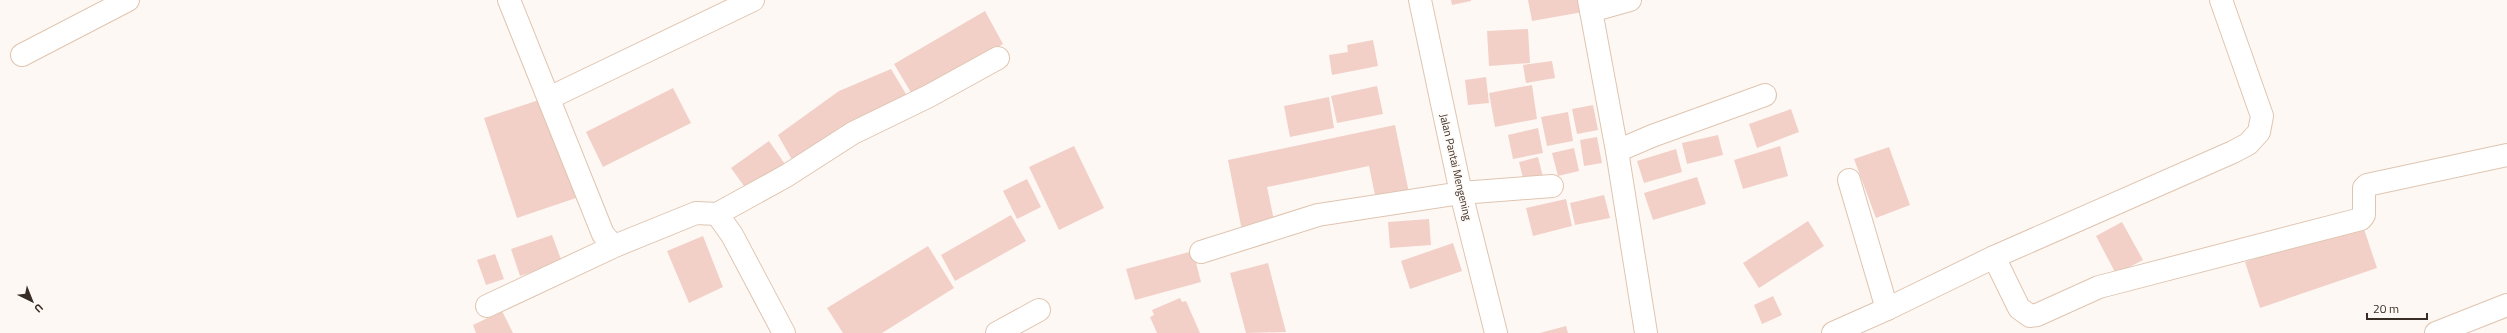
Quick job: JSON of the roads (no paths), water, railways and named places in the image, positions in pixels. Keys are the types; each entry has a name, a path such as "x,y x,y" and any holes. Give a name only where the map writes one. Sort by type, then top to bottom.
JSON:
{"street":[{"path":"22,55 128,0"},
{"path":"509,0 603,234 609,241 618,245"},
{"path":"549,98 753,0"},
{"name":"Jalan Pantai Mengening","path":"1420,0 1461,193 1496,333"},
{"path":"1630,0 1590,5 1617,151 1646,333"},
{"path":"1833,333 1866,326 1887,310 1994,257 2233,152 2248,144 2259,132 2262,116 2221,0"},
{"path":"487,306 618,245 696,213 717,214 786,176 853,133 929,96 998,58"},
{"path":"1617,151 1652,136 1765,96"},
{"path":"1994,257 2018,308 2030,316 2037,315 2099,287 2361,219 2364,215 2364,188 2367,185 2507,155"},
{"path":"1849,180 1887,310"},
{"path":"1201,252 1318,215 1461,193 1552,186"},
{"path":"717,214 732,235 784,333"},
{"path":"2436,333 2507,305"},
{"path":"997,333 1039,310"}]}
